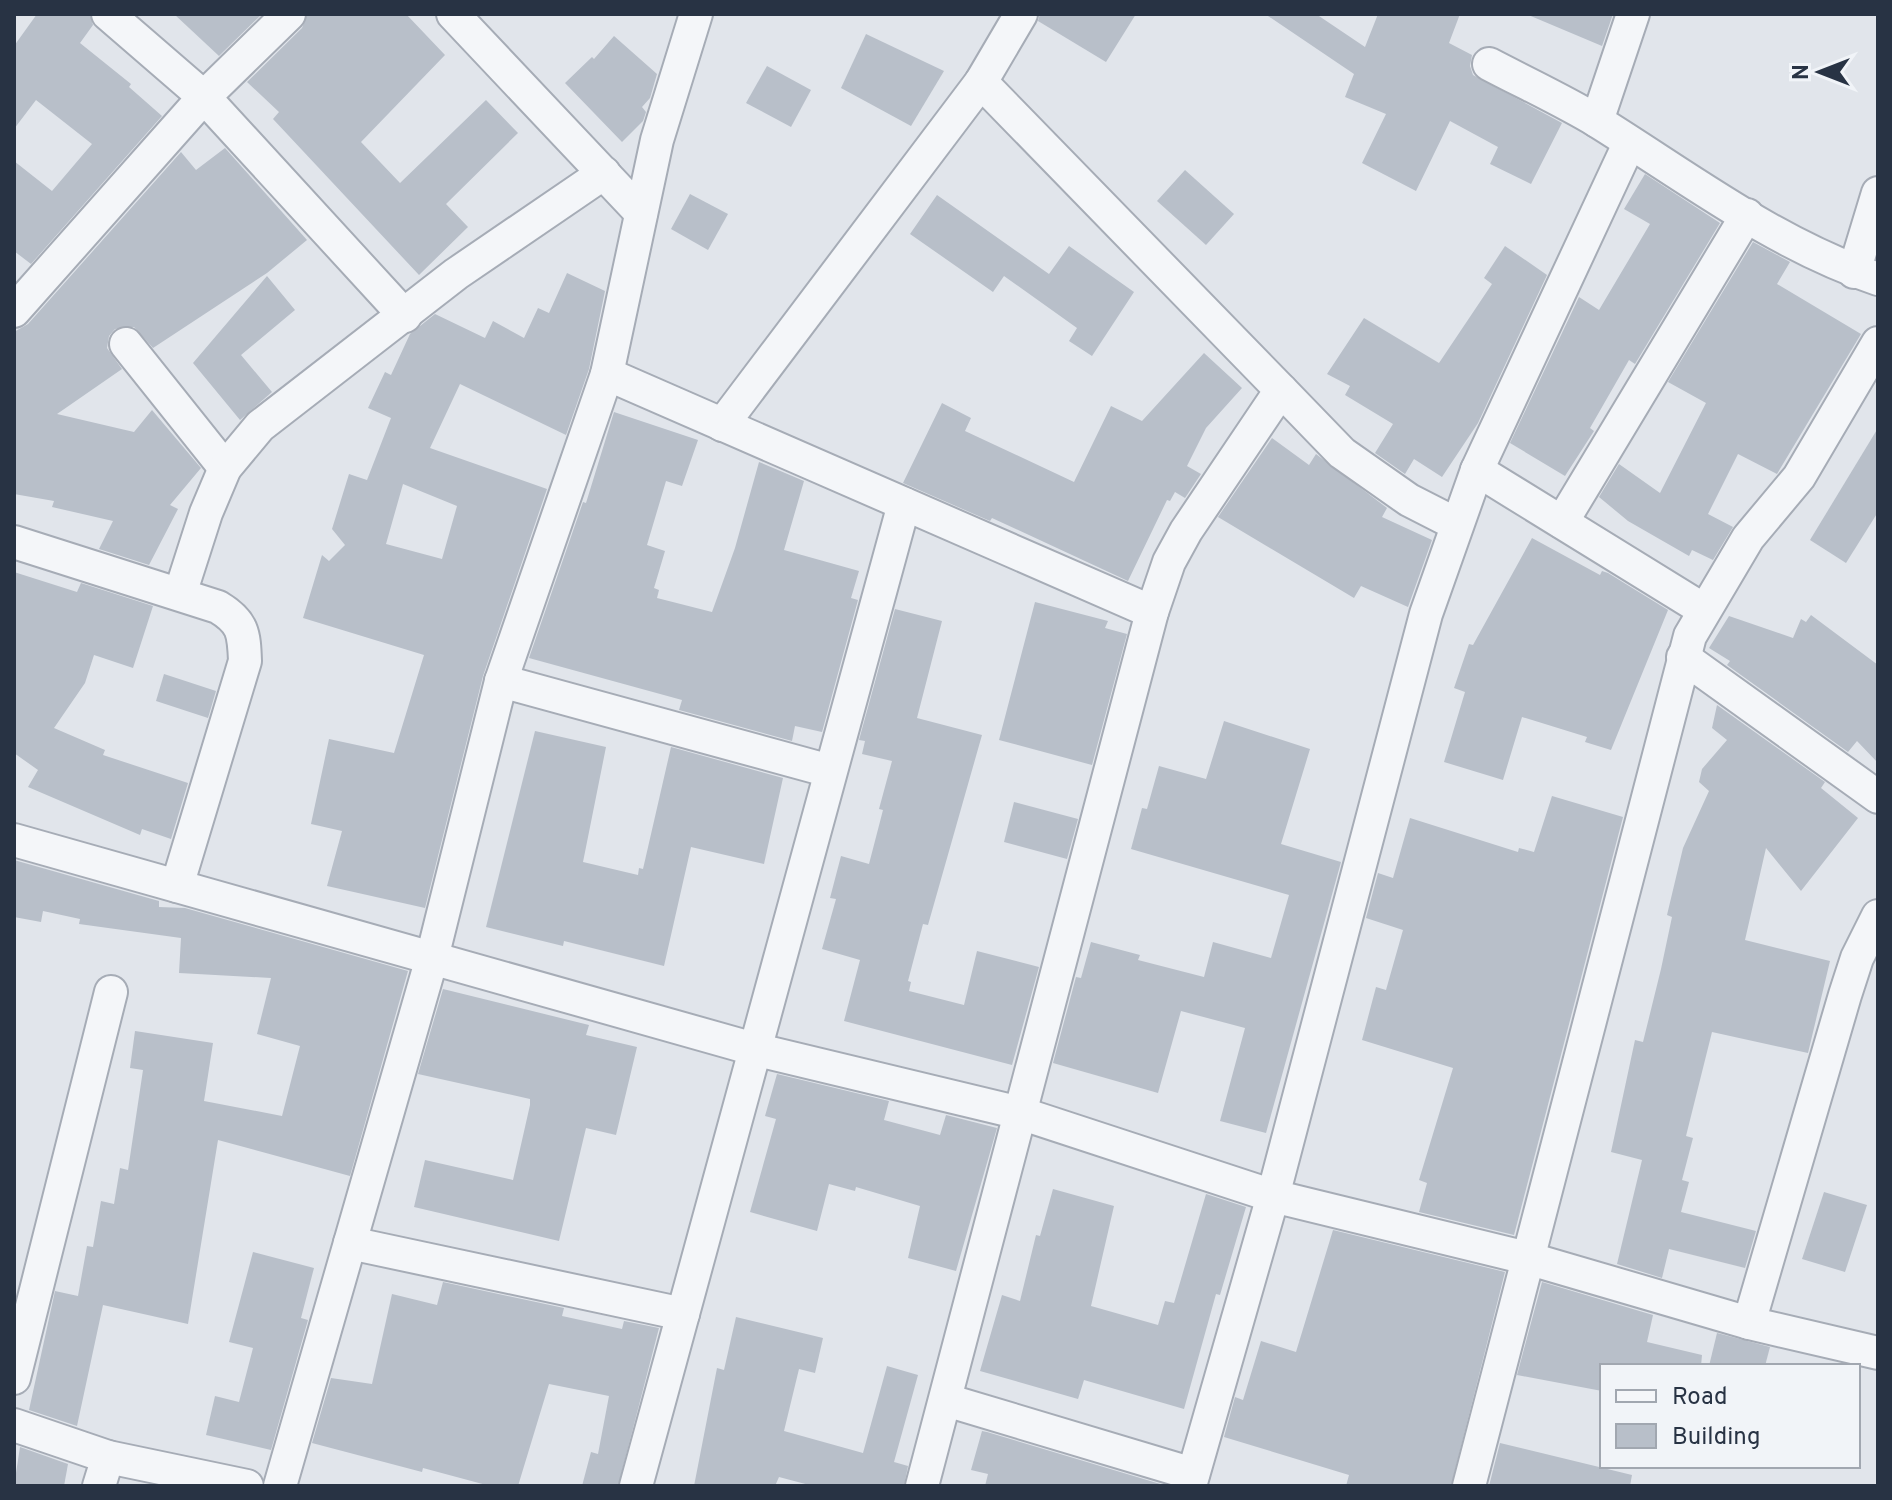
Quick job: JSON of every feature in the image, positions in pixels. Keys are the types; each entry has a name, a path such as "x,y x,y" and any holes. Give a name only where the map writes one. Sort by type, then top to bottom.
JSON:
{"street":[{"path":"14,311 204,97 289,14"},
{"path":"453,14 641,213"},
{"path":"280,1486 432,958 501,681 607,374 657,140 696,14"},
{"path":"722,425 981,82 1021,14"},
{"path":"1597,121 1633,14"},
{"path":"115,17 204,97 405,316"},
{"path":"1489,64 1597,121 1629,144 1747,215 1866,276 1878,193"},
{"path":"981,82 1342,453 1409,500 1456,524"},
{"path":"946,1400 1192,1480 1273,1196 1426,614 1477,470 1629,144"},
{"path":"180,594 206,513 225,468 260,426 456,274 604,173"},
{"path":"1562,522 1747,215"},
{"path":"1469,1486 1683,657 1704,610 1748,538 1799,477 1878,343"},
{"path":"126,344 225,468"},
{"path":"607,374 1152,612"},
{"path":"922,1486 1152,612 1169,562 1186,531 1281,390"},
{"path":"1477,470 1704,610"},
{"path":"636,1486 904,504"},
{"path":"14,542 180,594 218,607 236,617 244,638 245,661 177,886"},
{"path":"1683,657 1878,797"},
{"path":"501,681 830,771"},
{"path":"14,840 754,1049 1020,1113 1273,1196 1527,1258 1749,1323 1878,1353"},
{"path":"1749,1323 1845,995 1857,958 1878,916"},
{"path":"14,1378 111,992"},
{"path":"350,1243 683,1314"},
{"path":"14,1425 103,1471 247,1486"}],"building":[{"path":"37,14 90,14 93,25 80,43 131,84 129,87 162,116 31,264 14,251 14,161 52,191 92,144 36,100 14,129 14,46"},
{"path":"174,14 262,14 219,56"},
{"path":"307,14 406,14 445,55 361,142 400,183 486,100 518,133 446,204 468,227 419,275 273,119 279,112 247,82 302,28"},
{"path":"1040,14 1136,14 1106,62 1038,21"},
{"path":"1265,14 1316,14 1365,47 1378,14 1460,14 1449,43 1472,55 1470,66 1473,75 1562,123 1531,184 1490,164 1498,147 1450,121 1416,191 1362,163 1386,114 1345,97 1354,74"},
{"path":"1526,14 1613,14 1602,46"},
{"path":"866,34 944,71 911,126 841,88"},
{"path":"614,36 657,74 650,98 642,107 646,112 643,121 622,142 565,83 592,57 594,59"},
{"path":"767,66 811,90 791,127 746,103"},
{"path":"225,148 307,240 267,273 153,348 134,327 115,329 109,336 107,348 122,369 57,414 134,432 152,410 201,468 170,505 178,509 149,565 99,549 113,521 52,507 54,501 14,494 14,332 28,324 181,152 196,170"},
{"path":"1185,170 1234,214 1206,245 1157,201"},
{"path":"1645,174 1720,223 1635,364 1629,360 1590,428 1594,431 1565,476 1510,443 1579,297 1599,310 1650,224 1624,209"},
{"path":"690,194 728,214 708,250 671,229"},
{"path":"937,195 1049,274 1069,246 1134,292 1092,356 1069,341 1077,328 1004,276 993,292 910,234"},
{"path":"1753,242 1790,262 1777,284 1861,334 1777,474 1738,454 1708,514 1733,527 1713,560 1692,550 1689,556 1628,521 1599,497 1619,464 1660,493 1706,403 1668,382"},
{"path":"1505,246 1547,275 1478,423 1442,477 1414,459 1405,474 1375,453 1393,424 1345,395 1350,386 1327,374 1364,318 1439,363 1492,284 1484,278"},
{"path":"567,273 605,291 589,369 566,435 460,384 430,448 547,489 483,676 425,908 327,886 342,831 311,824 329,739 394,753 424,655 303,618 322,555 329,561 345,545 332,529 349,474 367,480 391,418 368,408 385,372 391,375 410,334 435,314 485,338 493,321 524,338 538,308 549,313","holes":["403,484 457,506 442,559 386,544"]},
{"path":"267,276 295,310 241,355 272,392 240,420 193,363"},
{"path":"1204,353 1242,388 1206,428 1187,466 1201,474 1185,498 1175,492 1170,501 1167,500 1128,581 992,518 990,521 903,483 942,403 971,418 965,431 1074,482 1111,406 1142,421"},
{"path":"614,412 698,440 682,486 666,481 647,545 665,551 654,588 659,590 657,598 712,612 735,548 759,462 804,481 784,550 859,571 851,598 858,600 822,732 795,726 792,741 679,710 682,700 529,658 583,502 586,503"},
{"path":"1878,428 1878,512 1846,563 1810,540"},
{"path":"1272,438 1309,465 1316,454 1387,508 1382,517 1432,540 1408,607 1361,586 1354,598 1218,517"},
{"path":"1532,538 1600,575 1602,571 1608,573 1668,610 1611,750 1585,742 1587,737 1522,717 1503,780 1444,762 1465,692 1454,688 1469,644 1473,645"},
{"path":"14,572 77,592 81,583 153,606 133,668 94,655 85,683 54,728 105,750 103,755 188,783 171,839 142,829 140,835 28,787 38,770 14,753"},
{"path":"1035,602 1108,621 1105,628 1127,634 1092,765 999,740"},
{"path":"895,609 942,621 917,718 982,735 928,925 923,924 908,981 911,982 909,991 964,1005 977,951 1039,967 1012,1065 844,1021 860,960 822,949 836,899 830,898 841,856 869,864 883,810 879,809 892,761 862,754 865,741 859,740"},
{"path":"1811,615 1878,665 1878,763 1857,741 1848,752 1727,665 1730,661 1709,648 1729,616 1793,638 1801,619 1806,622"},
{"path":"164,674 216,691 208,718 156,701"},
{"path":"1717,705 1825,782 1821,788 1858,818 1801,891 1766,848 1745,940 1830,961 1808,1053 1712,1032 1686,1136 1693,1138 1682,1180 1689,1182 1681,1212 1756,1231 1745,1268 1669,1249 1662,1278 1617,1264 1642,1160 1611,1152 1635,1040 1643,1042 1661,969 1672,917 1667,915 1683,848 1709,791 1699,782 1702,769 1727,740 1712,728"},
{"path":"1224,721 1310,749 1281,844 1341,862 1266,1133 1220,1121 1245,1028 1181,1011 1158,1093 1053,1063 1076,977 1081,978 1091,942 1140,955 1138,960 1204,977 1213,942 1271,958 1289,895 1131,849 1142,808 1147,809 1159,766 1206,779"},
{"path":"535,731 606,747 583,862 638,875 639,868 643,869 671,747 783,778 764,864 691,847 664,966 564,941 563,946 486,927"},
{"path":"1552,796 1623,817 1514,1235 1419,1212 1427,1183 1419,1180 1453,1068 1362,1040 1376,987 1386,990 1403,930 1366,918 1378,873 1393,878 1410,818 1518,852 1519,848 1534,852"},
{"path":"1014,802 1078,819 1067,859 1004,842"},
{"path":"14,860 159,901 159,907 185,908 408,971 350,1176 218,1140 188,1324 103,1305 77,1426 29,1410 55,1291 78,1296 87,1246 93,1247 101,1201 114,1204 120,1168 128,1170 143,1070 130,1068 135,1031 213,1043 204,1101 282,1116 300,1046 257,1034 271,978 179,973 181,938 79,924 80,919 43,911 41,922 14,917"},
{"path":"443,989 589,1025 586,1035 637,1047 616,1135 586,1128 559,1241 414,1207 425,1160 513,1180 530,1105 530,1099 418,1074"},
{"path":"777,1074 889,1101 884,1120 940,1135 946,1115 997,1128 956,1271 908,1258 920,1206 856,1187 855,1191 829,1184 817,1231 750,1212 776,1119 765,1116"},
{"path":"1053,1189 1114,1206 1091,1306 1158,1325 1165,1301 1174,1303 1206,1194 1246,1207 1220,1295 1216,1294 1184,1409 1084,1380 1078,1399 980,1371 1002,1295 1020,1301 1036,1235 1040,1236"},
{"path":"1824,1192 1867,1205 1845,1272 1802,1259"},
{"path":"1333,1230 1505,1272 1451,1486 1346,1486 1349,1475 1224,1437 1235,1397 1243,1400 1261,1341 1296,1352"},
{"path":"253,1252 314,1268 301,1318 308,1320 271,1450 206,1435 215,1396 239,1402 253,1348 229,1342"},
{"path":"443,1282 564,1308 562,1316 622,1329 624,1321 659,1328 618,1486 582,1486 591,1452 598,1454 609,1396 549,1384 518,1486 490,1486 423,1468 422,1472 312,1443 331,1378 372,1384 392,1294 437,1305"},
{"path":"1542,1282 1653,1315 1647,1342 1702,1355 1701,1364 1600,1364 1600,1391 1517,1375"},
{"path":"736,1317 823,1338 815,1373 799,1369 784,1431 863,1453 887,1366 918,1375 894,1462 908,1466 904,1486 813,1486 779,1477 775,1486 694,1486 717,1368 724,1370"},
{"path":"1717,1333 1770,1347 1766,1364 1709,1364"},
{"path":"982,1431 1167,1486 985,1486 988,1474 971,1470"},
{"path":"1500,1443 1632,1475 1630,1486 1489,1486"},
{"path":"20,1447 68,1464 64,1486 14,1486"}]}
